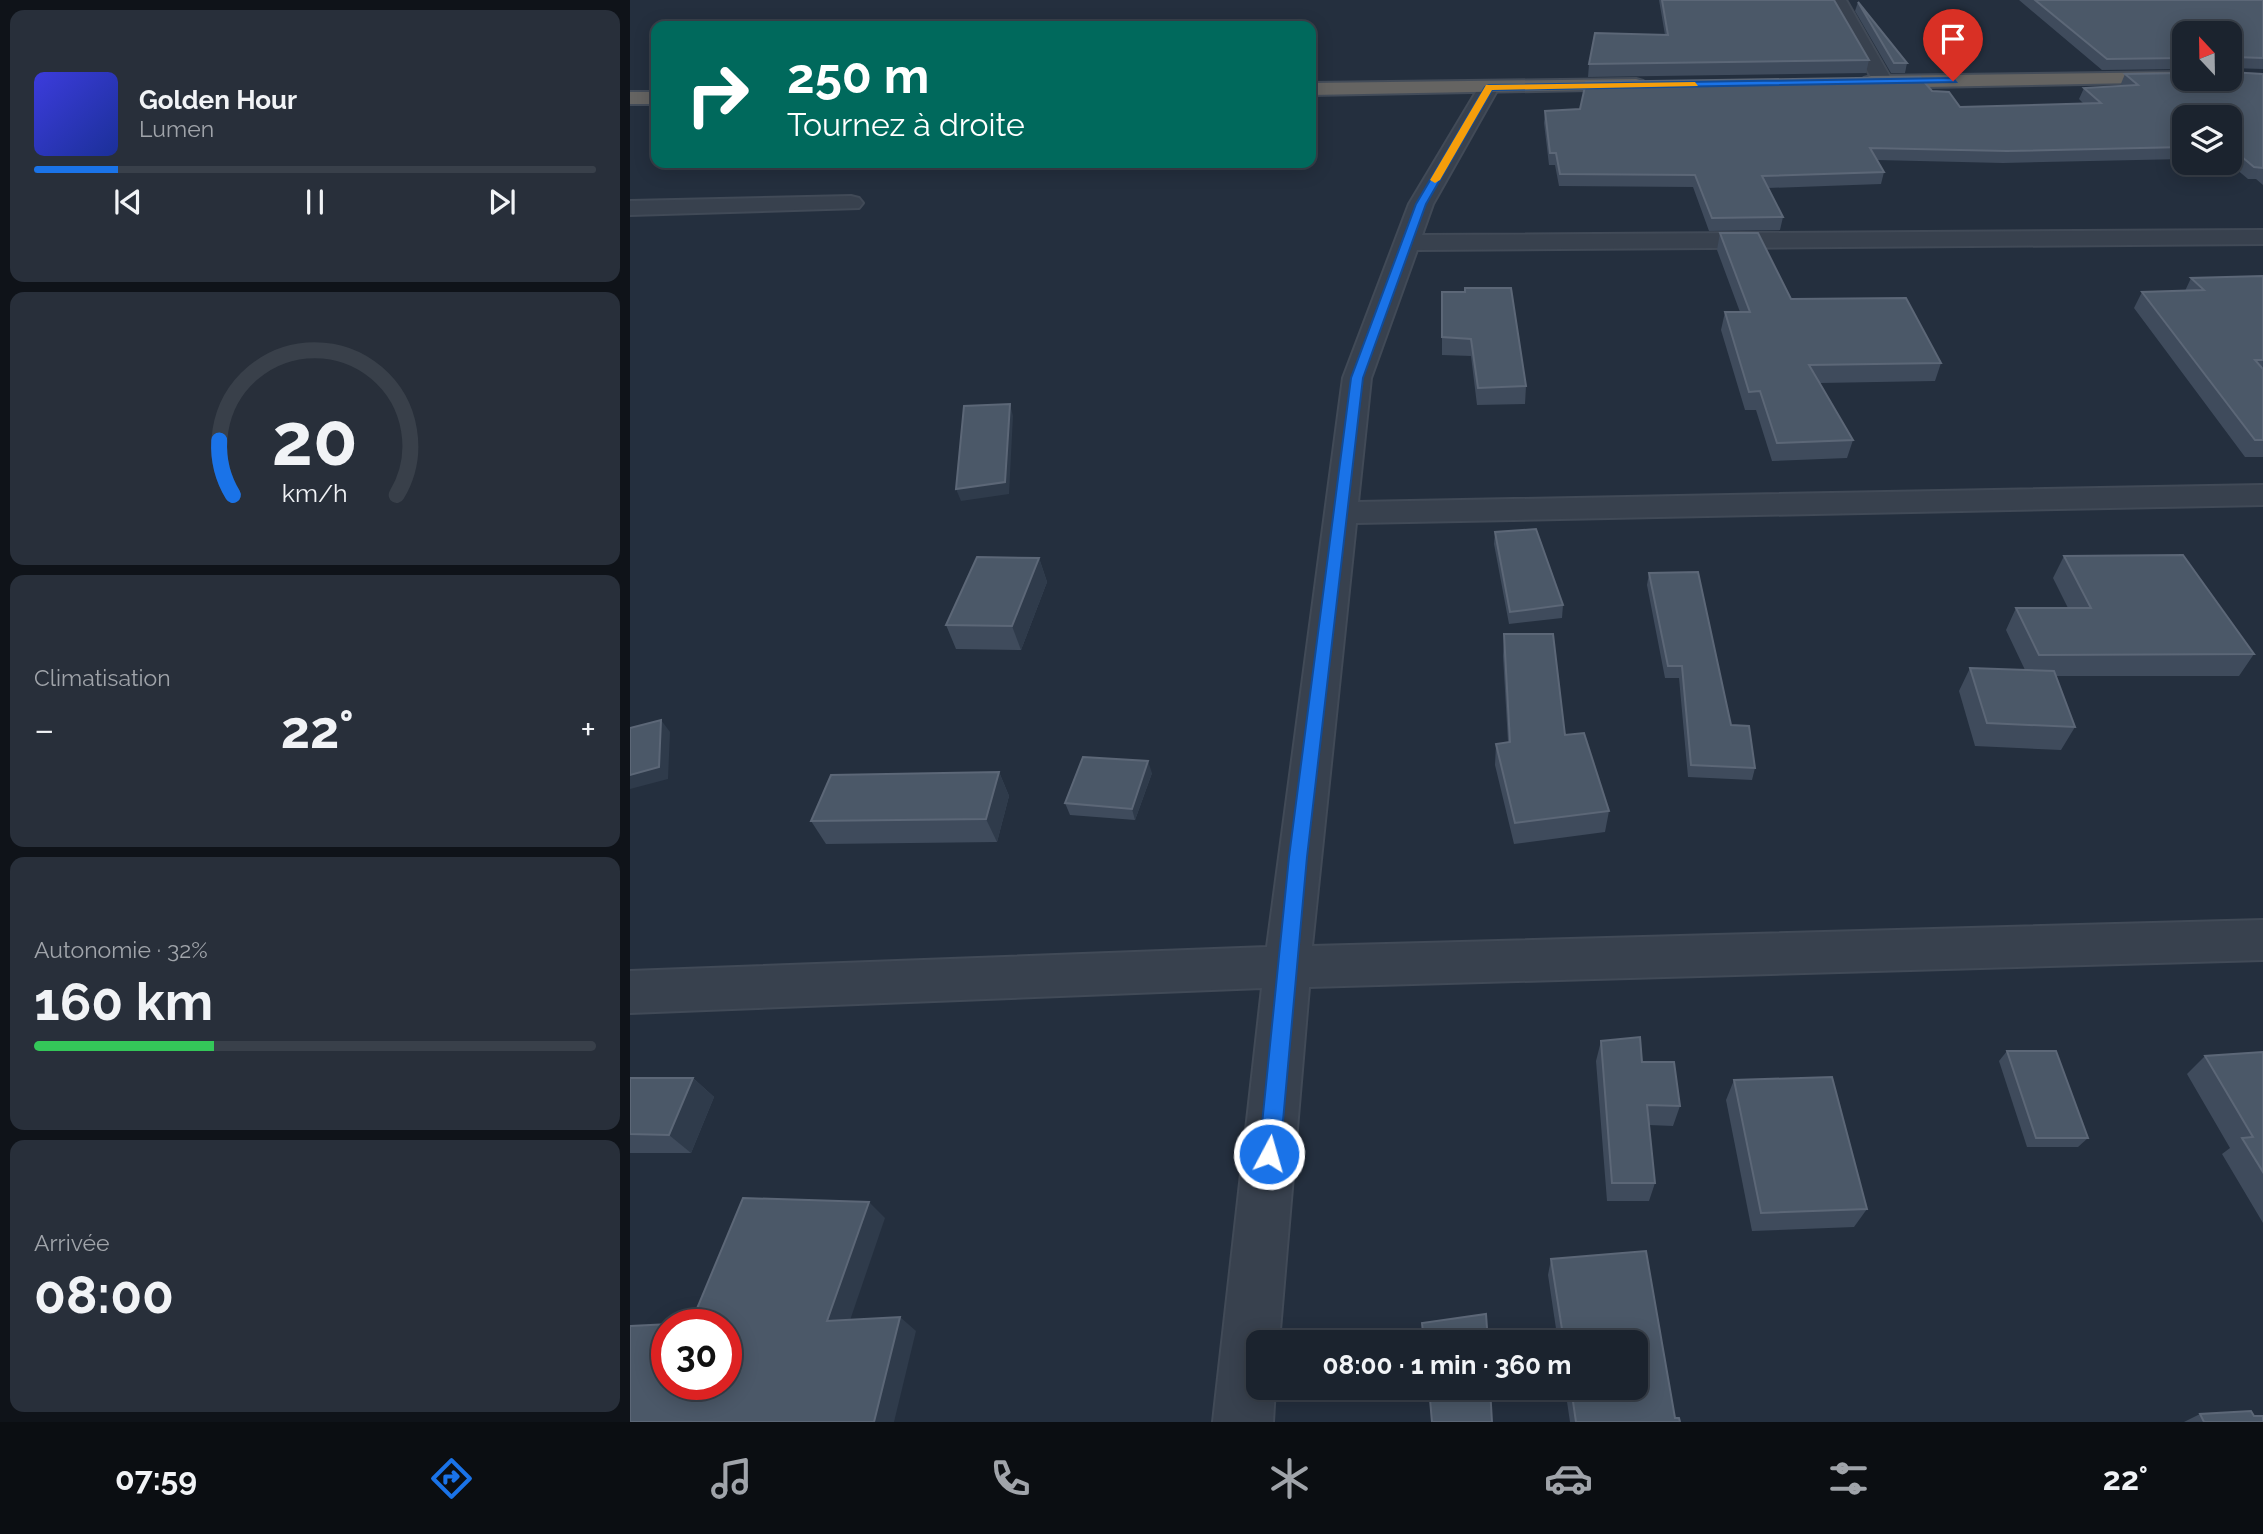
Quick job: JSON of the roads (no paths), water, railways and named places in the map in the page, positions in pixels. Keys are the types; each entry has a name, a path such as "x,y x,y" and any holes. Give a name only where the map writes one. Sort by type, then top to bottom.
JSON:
{"highway":[{"path":"1856,82 2172,78"},
{"path":"1316,89 1652,85"},
{"path":"630,98 651,98"}],"street":[{"path":"1837,0 1883,82"},
{"path":"1243,1422 1298,857 1357,378 1421,204 1489,87"},
{"path":"630,208 851,203"},
{"path":"1406,243 2263,237"},
{"path":"1341,513 2263,495"},
{"path":"630,992 1288,967 2263,940"}]}
